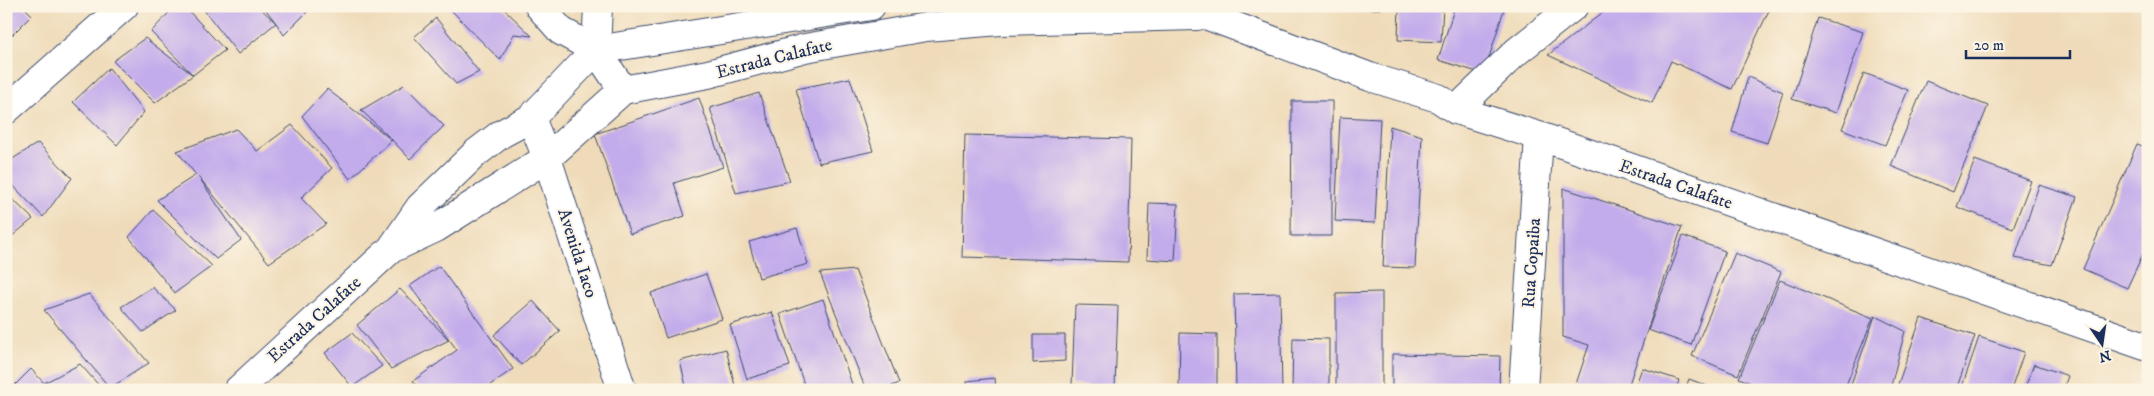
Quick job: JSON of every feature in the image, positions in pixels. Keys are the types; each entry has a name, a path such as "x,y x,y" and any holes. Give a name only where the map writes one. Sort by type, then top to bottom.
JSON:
{"street":[{"path":"6,110 124,6"},
{"path":"539,6 561,31 596,50 623,90"},
{"path":"596,50 598,6"},
{"name":"Estrada Calafate","path":"238,390 391,249 420,207 476,153 501,134 531,118 596,50 871,6"},
{"name":"Estrada Calafate","path":"1176,6 1208,16 1325,61 1438,98 1456,110 1539,136 2148,347"},
{"path":"1456,110 1516,52 1574,6"},
{"name":"Estrada Calafate","path":"391,249 436,228 482,197 547,158 623,90 708,74 805,48 926,27 1000,21 1035,22 1208,16"},
{"name":"Avenida Iaco","path":"531,118 547,158 622,390"},
{"name":"Rua Copaiba","path":"1522,390 1539,136"}],"building":[{"path":"6,6 23,6 32,15 6,41"},
{"path":"175,6 184,6 225,50 193,75 151,32"},
{"path":"201,6 258,6 276,23 238,54"},
{"path":"263,6 313,6 284,35"},
{"path":"447,6 501,6 532,36 514,34 500,60"},
{"path":"1337,6 1380,6 1380,9 1337,8"},
{"path":"1399,6 1443,6 1441,42 1398,40"},
{"path":"1455,6 1505,6 1484,74 1438,60"},
{"path":"1611,6 1771,6 1732,89 1671,61 1652,103 1548,55"},
{"path":"436,18 479,72 456,84 414,37"},
{"path":"1818,18 1863,32 1836,113 1792,99"},
{"path":"145,38 193,75 155,103 113,61"},
{"path":"109,68 144,112 117,145 73,102"},
{"path":"1864,73 1908,90 1885,145 1842,129"},
{"path":"1748,77 1783,92 1767,143 1732,132"},
{"path":"850,78 873,151 819,163 796,89"},
{"path":"1926,81 1988,106 1953,192 1891,166"},
{"path":"404,85 444,126 410,159 361,110"},
{"path":"327,89 392,140 350,179 302,116"},
{"path":"759,93 790,181 736,193 710,108"},
{"path":"699,98 723,167 674,183 685,216 630,234 595,134"},
{"path":"1292,101 1332,101 1332,236 1291,236"},
{"path":"1340,117 1380,119 1375,223 1335,221"},
{"path":"292,125 332,168 301,198 326,224 269,263 198,176 241,240 216,259 157,200 196,175 177,151 236,129 257,151"},
{"path":"1390,126 1422,136 1415,268 1383,267"},
{"path":"965,135 1131,139 1128,262 962,257"},
{"path":"38,143 72,178 43,217 6,178 6,163"},
{"path":"2137,144 2148,148 2148,243 2127,288 2083,269"},
{"path":"1975,160 2031,181 2013,228 1957,207"},
{"path":"2039,185 2077,197 2052,265 2015,258"},
{"path":"1563,188 1682,227 1627,390 1574,390 1589,345 1563,337"},
{"path":"6,193 33,219 6,241"},
{"path":"1149,203 1178,204 1175,261 1147,259"},
{"path":"153,210 212,266 175,293 129,237"},
{"path":"797,228 808,264 759,278 749,242"},
{"path":"1683,236 1725,251 1691,345 1648,330"},
{"path":"1735,253 1781,272 1738,375 1692,356"},
{"path":"439,266 513,369 483,390 420,390 413,381 457,350 410,286"},
{"path":"855,270 899,383 883,390 866,390 820,273"},
{"path":"706,274 722,319 666,338 651,293"},
{"path":"1780,280 1873,318 1844,390 1767,390 1739,378"},
{"path":"152,287 176,310 143,332 121,307"},
{"path":"400,289 449,340 391,369 357,325"},
{"path":"1382,292 1382,389 1336,389 1336,293"},
{"path":"1280,293 1282,390 1236,390 1234,294"},
{"path":"89,294 149,363 110,388 44,310"},
{"path":"823,299 854,390 806,390 780,314"},
{"path":"533,301 560,331 521,365 494,335"},
{"path":"1075,305 1118,306 1115,387 1072,385"},
{"path":"772,312 790,366 747,379 730,325"},
{"path":"1875,316 1905,331 1890,390 1849,390"},
{"path":"1921,318 1975,336 1956,390 1896,390"},
{"path":"352,333 382,366 352,387 325,353"},
{"path":"1180,333 1217,334 1217,390 1179,390"},
{"path":"1033,335 1065,335 1065,361 1033,363"},
{"path":"1979,337 2024,352 2011,390 1961,390"},
{"path":"1293,338 1329,339 1329,390 1292,390"},
{"path":"726,349 736,390 687,390 680,361"},
{"path":"1392,354 1500,356 1499,390 1392,390"},
{"path":"80,364 103,390 23,390 15,385 31,369 44,383"},
{"path":"2034,364 2068,376 2063,390 2024,390"},
{"path":"1642,368 1679,380 1676,390 1634,390"},
{"path":"995,378 996,390 968,390 967,381"},
{"path":"1689,379 1718,390 1685,390"}]}
